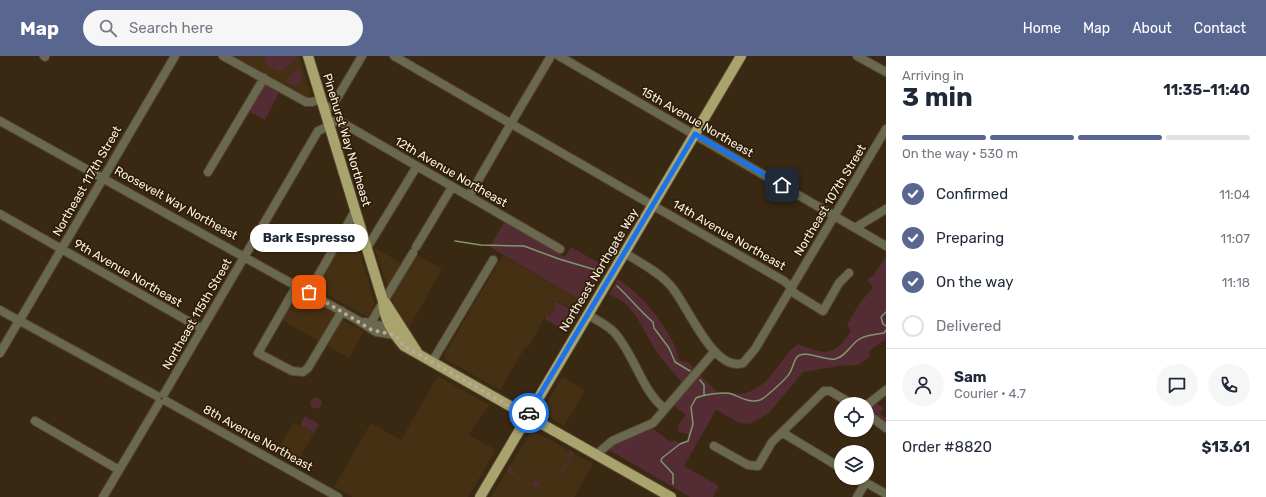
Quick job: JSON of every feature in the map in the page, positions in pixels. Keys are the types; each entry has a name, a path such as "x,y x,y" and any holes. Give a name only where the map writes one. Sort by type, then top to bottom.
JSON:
{"main road":[{"name":"Pinehurst Way Northeast","path":"308,56 383,301 396,332"},
{"name":"Northeast Northgate Way","path":"480,497 741,56"},
{"path":"396,332 417,352 432,362 671,497"}],"street":[{"name":"Northeast 117th Street","path":"0,353 175,56"},
{"path":"223,56 308,103 321,99"},
{"path":"324,111 333,106 362,56"},
{"name":"14th Avenue Northeast","path":"394,56 784,280 792,288 794,293 823,311 839,283 849,273"},
{"path":"469,196 551,56"},
{"name":"15th Avenue Northeast","path":"559,56 886,246"},
{"path":"857,56 886,72"},
{"path":"208,172 264,78"},
{"name":"Roosevelt Way Northeast","path":"0,121 297,285 376,332 396,332"},
{"name":"12th Avenue Northeast","path":"329,125 336,121 340,122 560,249"},
{"name":"Northeast 115th Street","path":"103,497 318,131 329,125"},
{"name":"Northeast 107th Street","path":"714,352 735,364 743,363 755,349 886,129"},
{"path":"368,248 417,166"},
{"path":"370,324 452,187"},
{"path":"855,228 886,210"},
{"path":"309,292 355,211"},
{"name":"9th Avenue Northeast","path":"0,214 202,329"},
{"path":"596,455 612,441 650,426 714,352 671,286 656,272 625,253"},
{"path":"432,362 493,260"},
{"path":"297,285 258,352 292,371 301,373 308,368 342,311"},
{"name":"8th Avenue Northeast","path":"0,310 338,497"},
{"path":"588,315 607,327 616,336 654,399 664,409"},
{"name":"Roosevelt Way Northeast","path":"359,321 396,332"},
{"path":"714,446 748,465 758,466 769,446 820,394 827,390 840,397"},
{"path":"874,399 886,390"},
{"path":"874,419 886,428"},
{"path":"35,421 119,470"},
{"path":"783,433 834,464"},
{"path":"857,497 861,485"},
{"path":"871,485 886,494"}],"shaded area":[{"path":"234,56 299,56 311,95 309,98"},
{"path":"264,56 297,57 281,72 267,65"},
{"path":"299,68 303,80 295,87 286,81 295,70"},
{"path":"263,84 279,93 265,120 248,111"},
{"path":"504,222 565,257 571,247 606,267 585,303 490,247"},
{"path":"347,230 354,233 375,304 368,316 365,316 314,287"},
{"path":"374,247 402,264 410,251 442,269 409,328 393,303"},
{"path":"503,255 585,303 578,313 558,301 554,302 553,304 557,306 550,317 545,317 530,345 524,349 500,390 447,360 444,355"},
{"path":"886,256 886,339 869,351 870,357 858,365 839,366 803,372 770,412 749,424 740,423 716,410 684,466 719,486 713,497 690,497 609,450 615,443 652,428 671,442 674,440 679,443 687,441 688,434 679,432 678,425 686,415 672,404 698,373 718,393 746,393 762,384 798,344 823,352 839,346 851,331 847,325 859,304 873,287 867,280 874,275"},
{"path":"618,279 638,295 656,315 671,338 680,361 688,362 695,369 683,384 657,353 636,316 625,303 609,294"},
{"path":"295,289 340,315 339,318 364,332 349,358 278,318"},
{"path":"555,301 578,313 567,332 545,319 546,316 550,317 556,306 553,304"},
{"path":"438,376 489,405 469,435 496,450 468,497 353,497 334,487 371,423 401,440"},
{"path":"562,376 585,390 564,426 542,412"},
{"path":"314,398 318,398 320,399 320,407 314,408 311,405 311,401"},
{"path":"875,403 884,408 880,414 886,418 886,424 874,415"},
{"path":"305,416 319,424 314,433 300,425"},
{"path":"294,422 314,433 295,465 275,454"},
{"path":"532,430 593,464 574,497 491,497"},
{"path":"569,450 574,453 559,478 546,471 536,488 507,471 509,466 514,468 512,472 532,484 535,480 538,482 545,471 547,470 558,477 561,473 557,471 561,472 571,454 568,452"}],"waterway":[{"path":"455,241 481,245 524,246 559,259 596,270"},
{"path":"617,286 653,322 654,328 669,348 675,362 690,371"},
{"path":"886,312 881,317 883,324 886,326"},
{"path":"673,484 673,474 661,461 662,458 680,444 688,441 693,424 691,407 696,398 719,393 729,393 749,400 760,400 780,384 791,370 797,357 800,355 804,354 831,359 839,358 861,338 884,333 886,330"},
{"path":"700,380 704,385 704,395"}],"way so far":[{"path":"309,292 372,330 395,335 404,346 417,352 527,416 529,413"}],"place":[{"name":"Bark Espresso","path":"309,292"}],"route":[{"path":"529,413 618,266 695,134 782,185"}]}
